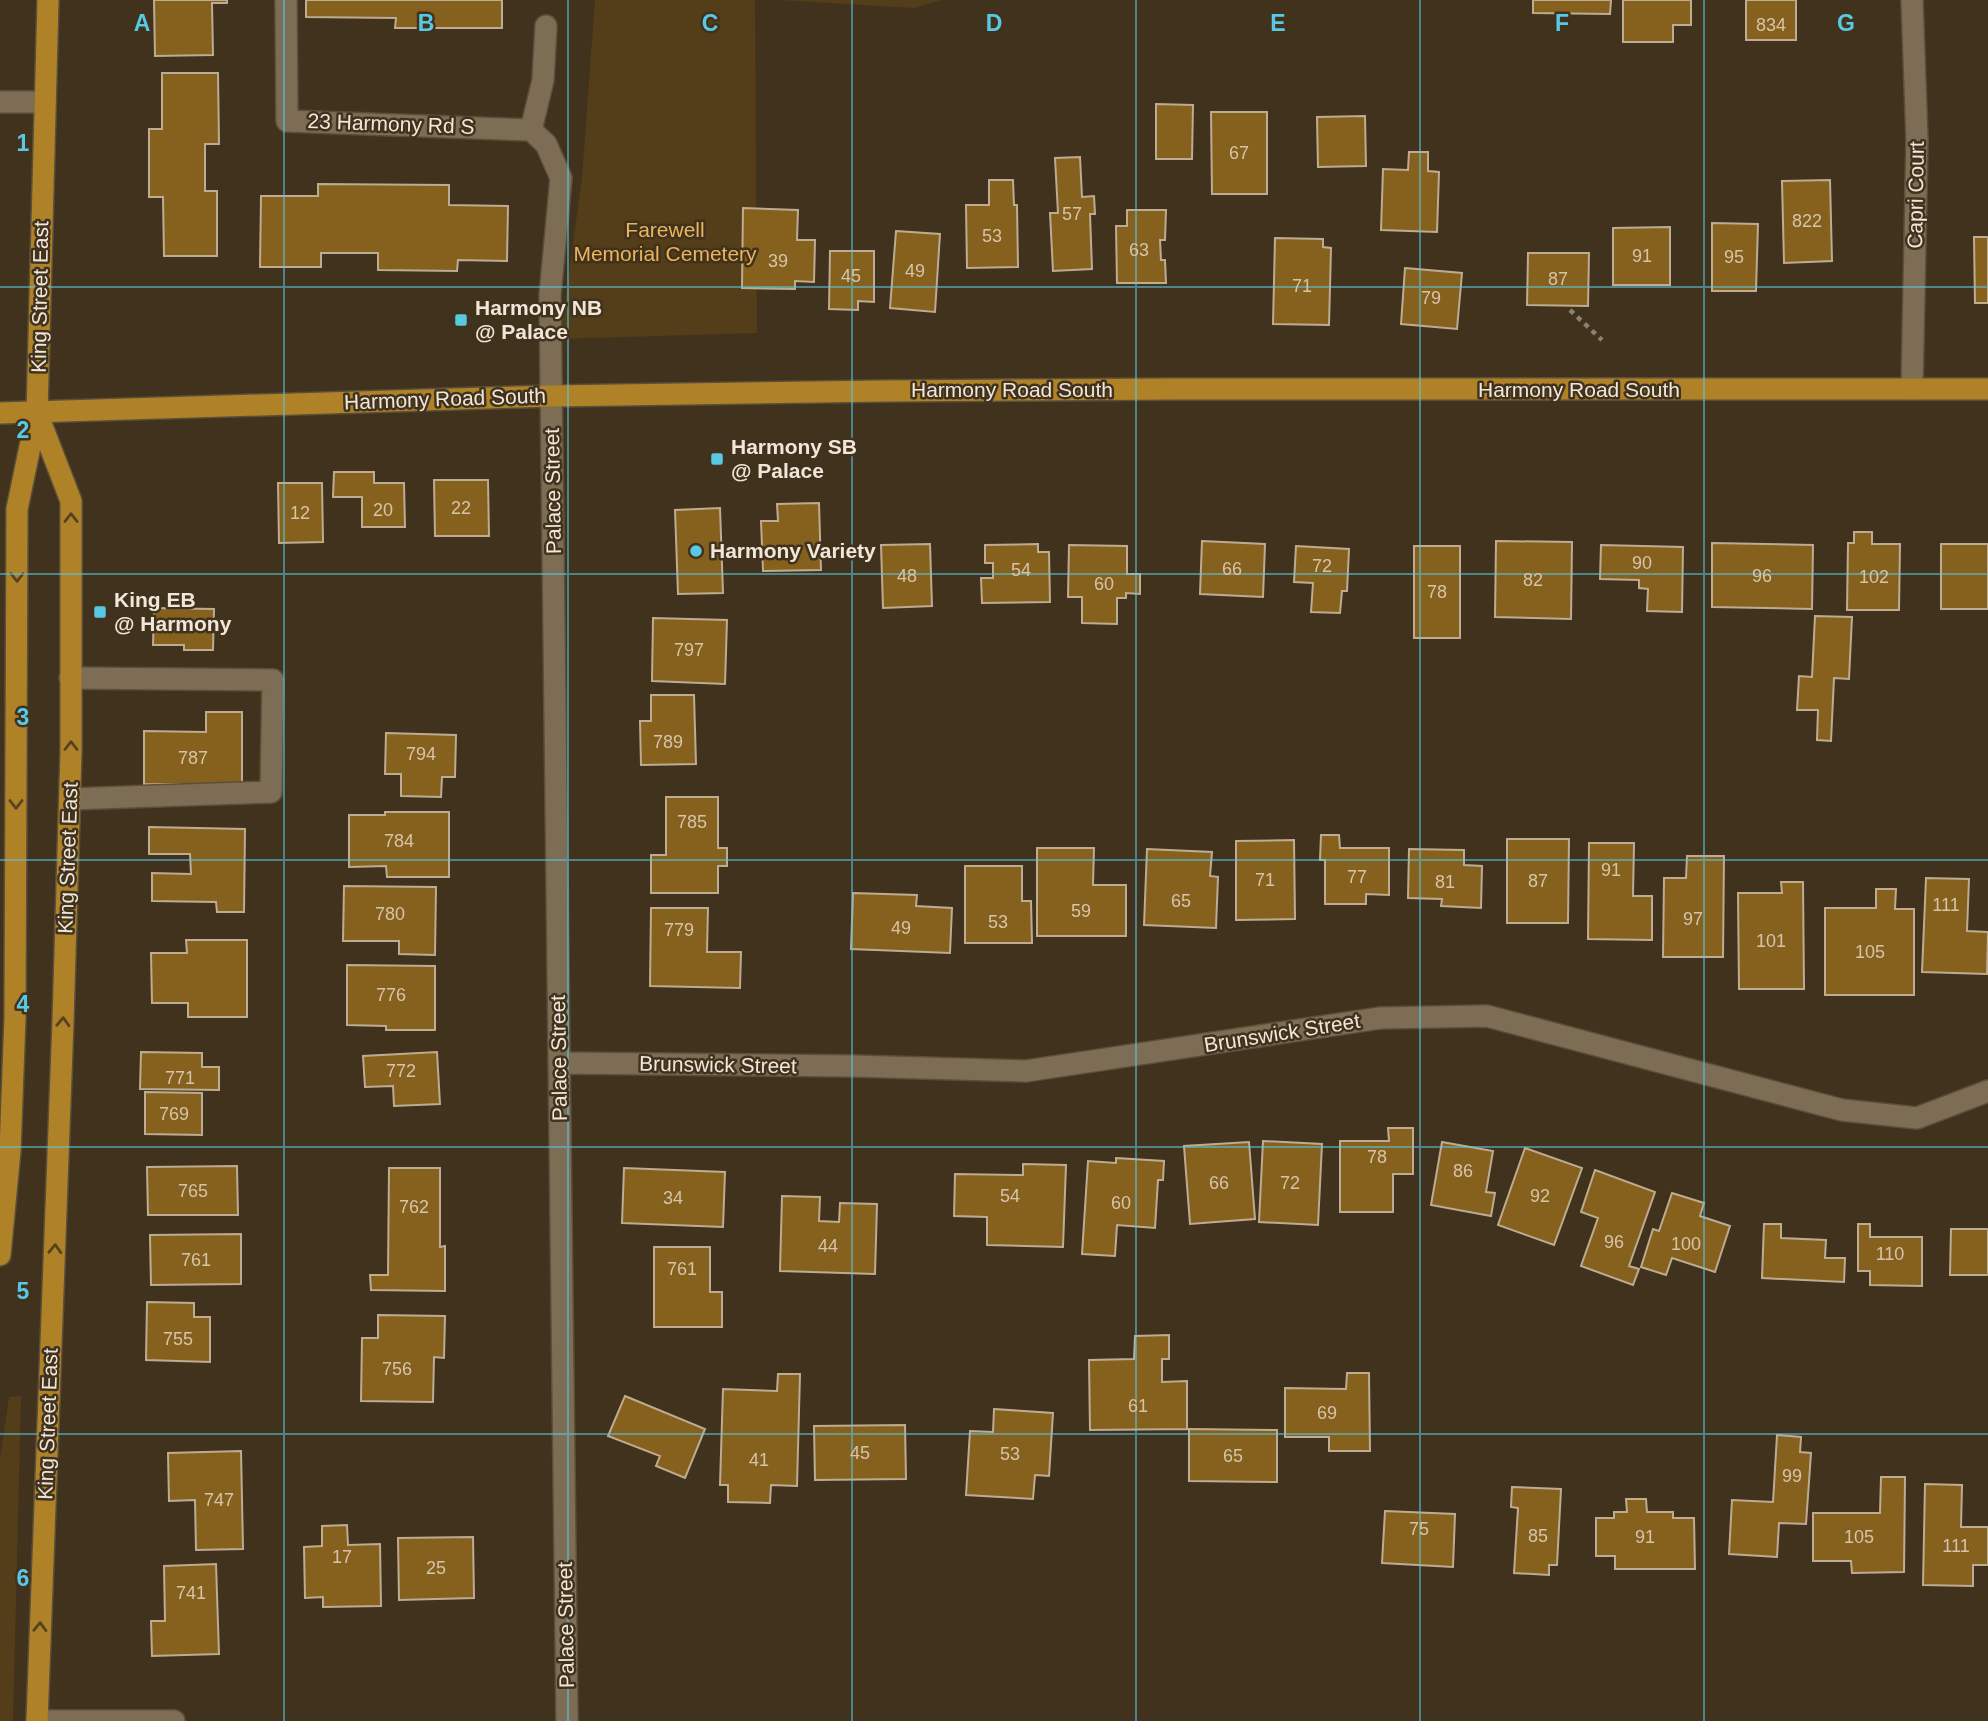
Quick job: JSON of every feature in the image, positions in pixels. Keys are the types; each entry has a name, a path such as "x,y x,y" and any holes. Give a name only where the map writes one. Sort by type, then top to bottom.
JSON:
{"main road":[{"name":"King Street East","path":"37,1721 70,799 71,501 37,413 48,0"},
{"name":"Harmony Road South","path":"0,413 551,396 1163,389 1988,390"},
{"path":"0,1255 10,1151 15,1018 17,509 37,413"}],"street":[{"name":"23 Harmony Rd S","path":"286,0 287,121 531,130"},
{"name":"Capri Court","path":"1912,0 1917,140 1912,389"},
{"path":"546,26 543,80 531,130 546,144 561,178 550,295 551,396"},
{"path":"0,102 45,102"},
{"name":"Palace Street","path":"551,396 567,1721"},
{"path":"70,678 273,680 271,792 70,799"},
{"name":"Brunswick Street","path":"559,1063 853,1066 1026,1072 1380,1018 1487,1016 1842,1110 1917,1118 1988,1091"},
{"path":"37,1721 174,1721"}],"path":[{"path":"1570,310 1602,340"}],"green space":[{"name":"Farewell Memorial Cemetery","path":"595,0 755,0 757,333 560,339 582,178"},
{"path":"779,0 941,0 914,8"},
{"path":"21,1396 13,1721 0,1721 0,1460 9,1397"}],"building":[{"path":"154,0 227,0 227,3 212,3 213,55 155,56"},
{"path":"306,0 502,0 502,28 395,28 396,18 306,17"},
{"path":"1533,0 1611,0 1610,14 1533,13"},
{"path":"1623,0 1691,0 1691,25 1673,25 1673,42 1623,42"},
{"path":"1746,0 1796,0 1796,40 1746,40"},
{"path":"162,73 218,73 219,144 205,144 205,191 217,191 217,256 164,256 163,197 149,197 149,129 162,129"},
{"path":"1156,104 1193,105 1192,159 1156,159"},
{"path":"1211,112 1267,112 1267,194 1212,194"},
{"path":"1365,116 1366,166 1318,167 1317,117"},
{"path":"1409,152 1428,152 1428,171 1439,172 1437,232 1381,230 1383,169 1408,170"},
{"path":"1080,157 1082,197 1094,196 1095,214 1090,214 1092,269 1053,271 1050,213 1058,213 1055,158"},
{"path":"989,180 1013,180 1014,205 1017,205 1018,267 967,268 966,205 989,205"},
{"path":"1830,180 1832,261 1784,263 1782,181"},
{"path":"318,184 449,185 449,205 508,206 507,261 458,260 457,271 378,270 378,253 321,253 321,267 260,267 261,196 318,196"},
{"path":"743,208 798,210 797,240 815,240 814,282 795,281 795,289 742,288"},
{"path":"1127,210 1166,210 1165,240 1160,240 1161,260 1165,260 1166,283 1117,283 1116,226 1127,226"},
{"path":"1712,223 1758,224 1756,291 1712,291"},
{"path":"1670,227 1670,285 1613,285 1613,228"},
{"path":"896,231 940,234 935,312 890,308"},
{"path":"1974,237 1988,237 1988,303 1975,303"},
{"path":"1275,238 1323,239 1323,247 1331,248 1329,325 1273,324"},
{"path":"830,251 874,251 874,302 858,301 858,310 829,309"},
{"path":"1528,253 1589,253 1588,306 1527,305"},
{"path":"1405,268 1462,273 1457,329 1401,324"},
{"path":"334,472 374,472 374,483 404,483 405,527 362,527 362,497 333,497"},
{"path":"434,480 488,480 489,536 435,536"},
{"path":"278,483 322,483 323,542 279,543"},
{"path":"819,503 821,570 763,571 761,521 778,521 777,504"},
{"path":"720,508 723,593 678,594 675,510"},
{"path":"1854,532 1872,532 1872,544 1900,544 1899,610 1847,610 1848,543 1854,543"},
{"path":"1202,541 1265,544 1263,597 1200,594"},
{"path":"1496,541 1572,542 1571,619 1495,617"},
{"path":"1712,543 1813,545 1812,609 1712,607"},
{"path":"930,544 932,606 883,608 881,545"},
{"path":"1038,544 1038,552 1049,552 1050,602 982,603 981,578 993,578 993,563 985,563 985,545"},
{"path":"1941,544 1988,544 1988,609 1941,609"},
{"path":"1069,545 1127,546 1127,574 1140,574 1140,594 1126,593 1126,598 1117,598 1117,624 1082,623 1082,597 1068,597"},
{"path":"1601,545 1683,547 1682,612 1647,611 1648,589 1639,588 1639,580 1600,579"},
{"path":"1296,546 1349,549 1347,591 1342,591 1340,613 1311,612 1313,583 1294,582"},
{"path":"1414,546 1460,546 1460,638 1414,638"},
{"path":"154,608 214,609 213,650 184,650 184,645 153,645"},
{"path":"1815,616 1852,617 1849,679 1834,678 1831,741 1817,740 1818,710 1797,710 1799,676 1812,677"},
{"path":"653,618 727,620 725,684 652,681"},
{"path":"651,695 694,695 696,764 641,765 640,721 651,721"},
{"path":"206,712 242,712 242,785 144,784 144,731 206,732"},
{"path":"386,733 456,735 455,777 442,777 441,797 401,796 401,774 385,774"},
{"path":"666,797 718,797 718,848 727,848 727,866 718,866 718,893 651,893 651,855 666,855"},
{"path":"385,812 449,812 449,877 387,877 386,866 349,867 349,815 385,815"},
{"path":"149,827 245,829 244,912 217,912 216,902 152,901 152,873 191,874 190,854 149,854"},
{"path":"1321,835 1339,835 1340,848 1389,848 1389,895 1366,894 1366,904 1325,904 1325,860 1320,860"},
{"path":"1507,839 1569,839 1568,923 1507,923"},
{"path":"1294,840 1295,919 1236,920 1236,841"},
{"path":"1589,843 1634,843 1633,896 1652,896 1652,940 1588,939"},
{"path":"1037,848 1094,848 1093,885 1126,885 1126,936 1037,936"},
{"path":"1147,849 1212,852 1210,876 1218,877 1216,928 1144,925"},
{"path":"1409,849 1464,850 1464,865 1482,866 1481,908 1441,906 1442,899 1408,898"},
{"path":"1687,856 1724,856 1723,957 1663,957 1664,878 1686,878"},
{"path":"965,866 1022,866 1022,901 1031,901 1032,943 965,943"},
{"path":"1926,878 1969,879 1967,931 1988,932 1987,974 1922,972"},
{"path":"1781,882 1803,882 1804,989 1739,989 1738,893 1782,893"},
{"path":"344,886 436,887 435,955 399,954 399,941 343,941"},
{"path":"1876,889 1896,889 1895,909 1914,909 1914,995 1825,995 1825,908 1876,908"},
{"path":"853,893 917,895 916,906 952,908 950,953 851,949"},
{"path":"651,908 708,908 707,952 741,952 740,988 650,986"},
{"path":"186,940 247,940 247,1017 188,1017 188,1003 152,1003 151,953 187,953"},
{"path":"347,965 435,966 435,1030 386,1030 386,1026 347,1025"},
{"path":"141,1052 202,1053 202,1067 219,1067 219,1090 140,1089"},
{"path":"437,1052 440,1104 394,1106 393,1086 365,1087 363,1056"},
{"path":"145,1092 202,1093 202,1135 145,1134"},
{"path":"1388,1128 1413,1128 1413,1174 1393,1174 1393,1212 1340,1212 1340,1141 1389,1141"},
{"path":"1263,1141 1322,1144 1318,1225 1259,1222"},
{"path":"1249,1142 1255,1219 1190,1224 1184,1146"},
{"path":"1442,1142 1493,1151 1486,1192 1495,1193 1491,1216 1431,1205"},
{"path":"1525,1148 1582,1168 1554,1245 1498,1225"},
{"path":"1116,1158 1164,1161 1163,1180 1158,1180 1155,1228 1117,1225 1115,1256 1082,1254 1088,1161 1116,1163"},
{"path":"1023,1164 1066,1165 1063,1247 987,1245 987,1217 954,1216 955,1174 1023,1175"},
{"path":"237,1166 238,1215 148,1215 147,1167"},
{"path":"389,1168 440,1168 440,1247 445,1246 445,1291 371,1290 370,1275 388,1275"},
{"path":"624,1168 725,1172 723,1227 622,1223"},
{"path":"1595,1170 1655,1192 1629,1266 1639,1269 1633,1285 1581,1266 1598,1218 1581,1212"},
{"path":"1672,1193 1704,1203 1700,1216 1730,1226 1715,1272 1672,1258 1666,1275 1641,1267 1653,1229 1659,1231"},
{"path":"782,1196 820,1197 819,1221 839,1222 840,1203 877,1204 875,1274 780,1271"},
{"path":"1764,1224 1781,1224 1781,1238 1826,1240 1825,1258 1845,1258 1844,1282 1762,1278"},
{"path":"1858,1224 1870,1224 1870,1237 1922,1237 1922,1286 1870,1285 1870,1271 1858,1271"},
{"path":"1951,1229 1988,1229 1988,1275 1950,1275"},
{"path":"241,1234 241,1284 151,1285 150,1235"},
{"path":"654,1247 710,1247 710,1292 722,1292 722,1327 654,1327"},
{"path":"147,1302 194,1303 194,1317 210,1317 210,1362 146,1360"},
{"path":"378,1315 445,1316 444,1358 434,1357 433,1402 361,1401 362,1338 378,1338"},
{"path":"1169,1335 1169,1359 1162,1359 1162,1382 1187,1381 1187,1429 1090,1430 1089,1360 1134,1359 1135,1336"},
{"path":"1347,1373 1369,1373 1370,1451 1329,1451 1329,1437 1285,1437 1285,1388 1346,1389"},
{"path":"778,1374 800,1374 797,1486 771,1485 770,1503 728,1502 728,1485 720,1485 723,1389 777,1391"},
{"path":"625,1396 705,1429 685,1478 656,1466 660,1456 608,1436"},
{"path":"994,1409 1053,1413 1049,1476 1035,1475 1033,1499 966,1495 970,1431 993,1432"},
{"path":"905,1425 906,1479 815,1480 814,1426"},
{"path":"1189,1429 1277,1430 1277,1482 1189,1481"},
{"path":"1777,1435 1801,1437 1800,1452 1811,1453 1806,1524 1779,1523 1777,1557 1729,1554 1732,1500 1773,1502"},
{"path":"241,1451 243,1549 196,1550 195,1500 169,1501 168,1453"},
{"path":"1881,1477 1905,1477 1904,1572 1852,1573 1851,1561 1813,1561 1813,1513 1880,1513"},
{"path":"1925,1484 1962,1485 1961,1527 1988,1527 1988,1565 1973,1565 1973,1586 1923,1585"},
{"path":"1512,1487 1561,1489 1557,1565 1549,1565 1549,1575 1514,1573 1518,1508 1511,1507"},
{"path":"1626,1499 1646,1499 1647,1512 1673,1512 1673,1518 1694,1518 1695,1569 1615,1569 1615,1556 1596,1556 1596,1518 1614,1518 1614,1512 1627,1512"},
{"path":"1385,1511 1455,1514 1453,1567 1382,1563"},
{"path":"347,1525 348,1545 380,1544 381,1606 323,1607 323,1597 305,1598 304,1547 322,1546 322,1526"},
{"path":"473,1537 474,1598 399,1600 398,1538"},
{"path":"216,1564 219,1654 152,1656 151,1621 165,1621 164,1566"}],"place":[{"name":"Harmony NB @ Palace","path":"461,320"},
{"name":"Harmony SB @ Palace","path":"717,459"},
{"name":"Harmony Variety","path":"696,551"},
{"name":"King EB @ Harmony","path":"100,612"}]}
